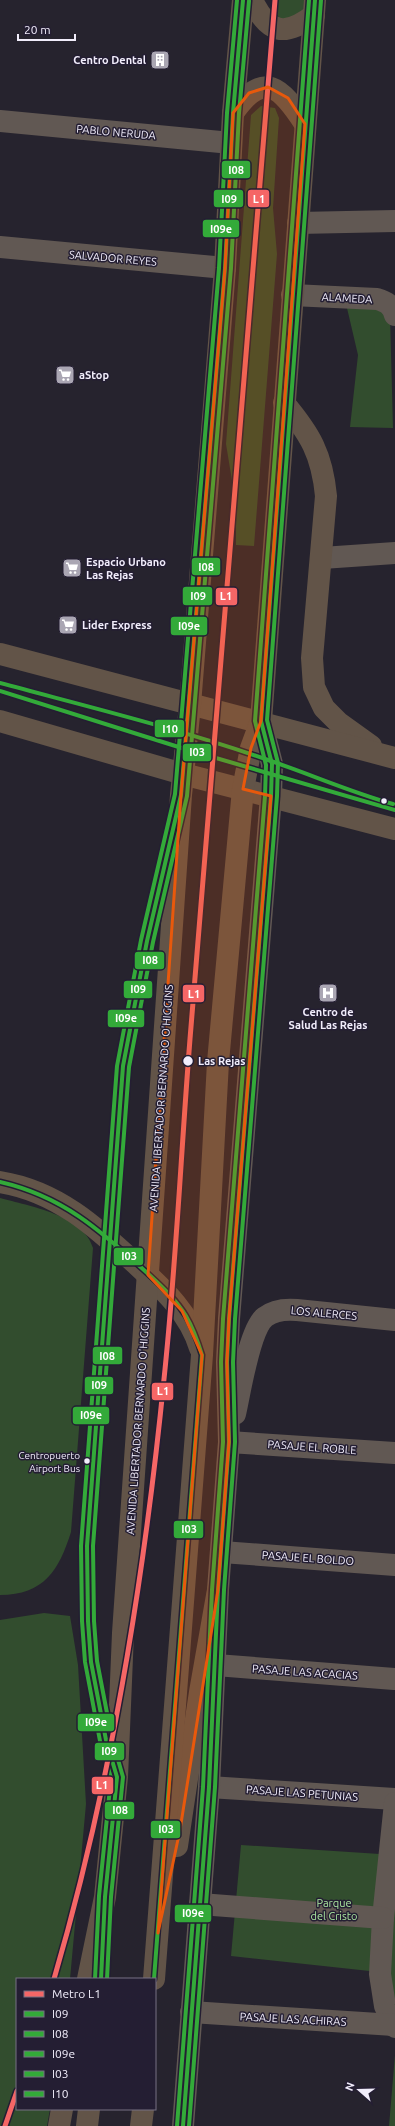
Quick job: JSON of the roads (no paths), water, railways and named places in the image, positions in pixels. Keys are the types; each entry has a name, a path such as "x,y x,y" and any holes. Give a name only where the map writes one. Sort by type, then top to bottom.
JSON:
{"main road":[{"name":"AVENIDA LIBERTADOR BERNARDO O'HIGGINS","path":"88,1978 105,1897 117,1777 123,1633 183,774 190,705 225,268 231,143 242,0"},
{"path":"252,0 262,19 275,28 293,28 300,25 315,7"},
{"path":"154,1978 202,1355 218,1062 243,789 251,748 261,721 304,124 315,7"},
{"path":"233,113 249,93 264,87 273,88 288,98 304,124"},
{"path":"284,402 304,427 313,443 324,478 326,514 312,658 314,687 324,708 339,723 390,757"},
{"path":"0,654 190,705 261,721 390,757"},
{"path":"0,721 183,774 395,829"},
{"path":"0,1182 45,1196 70,1209 100,1230 148,1275 182,1310 191,1324 202,1355"},
{"path":"158,1933 180,1830 198,1707 218,1590"},
{"path":"101,1978 105,1897"},
{"path":"59,2126 62,2110"},
{"path":"87,2126 89,2110"},
{"path":"142,2126 143,2110"}],"street":[{"name":"PABLO NERUDA","path":"0,121 231,143"},
{"path":"298,224 395,221"},
{"name":"SALVADOR REYES","path":"0,247 225,268"},
{"name":"ALAMEDA","path":"292,295 377,300 385,302 393,308 395,315"},
{"path":"322,558 395,554"},
{"path":"183,2126 209,1787 216,1665 218,1590 229,1442 227,1362 229,1319 271,796 272,764 261,721"},
{"name":"LOS ALERCES","path":"229,1442 252,1341 255,1331 264,1318 287,1309 395,1320"},
{"name":"PASAJE EL ROBLE","path":"229,1442 395,1453"},
{"name":"PASAJE EL BOLDO","path":"222,1552 395,1565"},
{"name":"PASAJE LAS ACACIAS","path":"216,1665 395,1676"},
{"name":"PASAJE LAS PETUNIAS","path":"209,1787 395,1799"},
{"path":"394,2026 385,2006 380,1974 395,1803"},
{"path":"200,1904 384,1918"},
{"name":"PASAJE LAS ACHIRAS","path":"192,2012 394,2026"}],"metro line":[{"name":"L1","path":"54,1978 74,1906 109,1757 135,1606 156,1455 172,1294 190,1039 275,0"},
{"name":"L1","path":"5,2126 16,2094"}],"place":[{"name":"Centro Dental","path":"160,60"},
{"name":"aStop","path":"65,375"},
{"name":"Espacio Urbano Las Rejas","path":"72,568"},
{"name":"Lider Express","path":"68,625"},
{"name":"Centro de Salud Las Rejas","path":"328,993"},
{"name":"Las Rejas","path":"188,1061"},
{"name":"Centropuerto Airport Bus","path":"87,1461"}],"park label":[{"name":"Parque del Cristo","path":"334,1909"}]}
